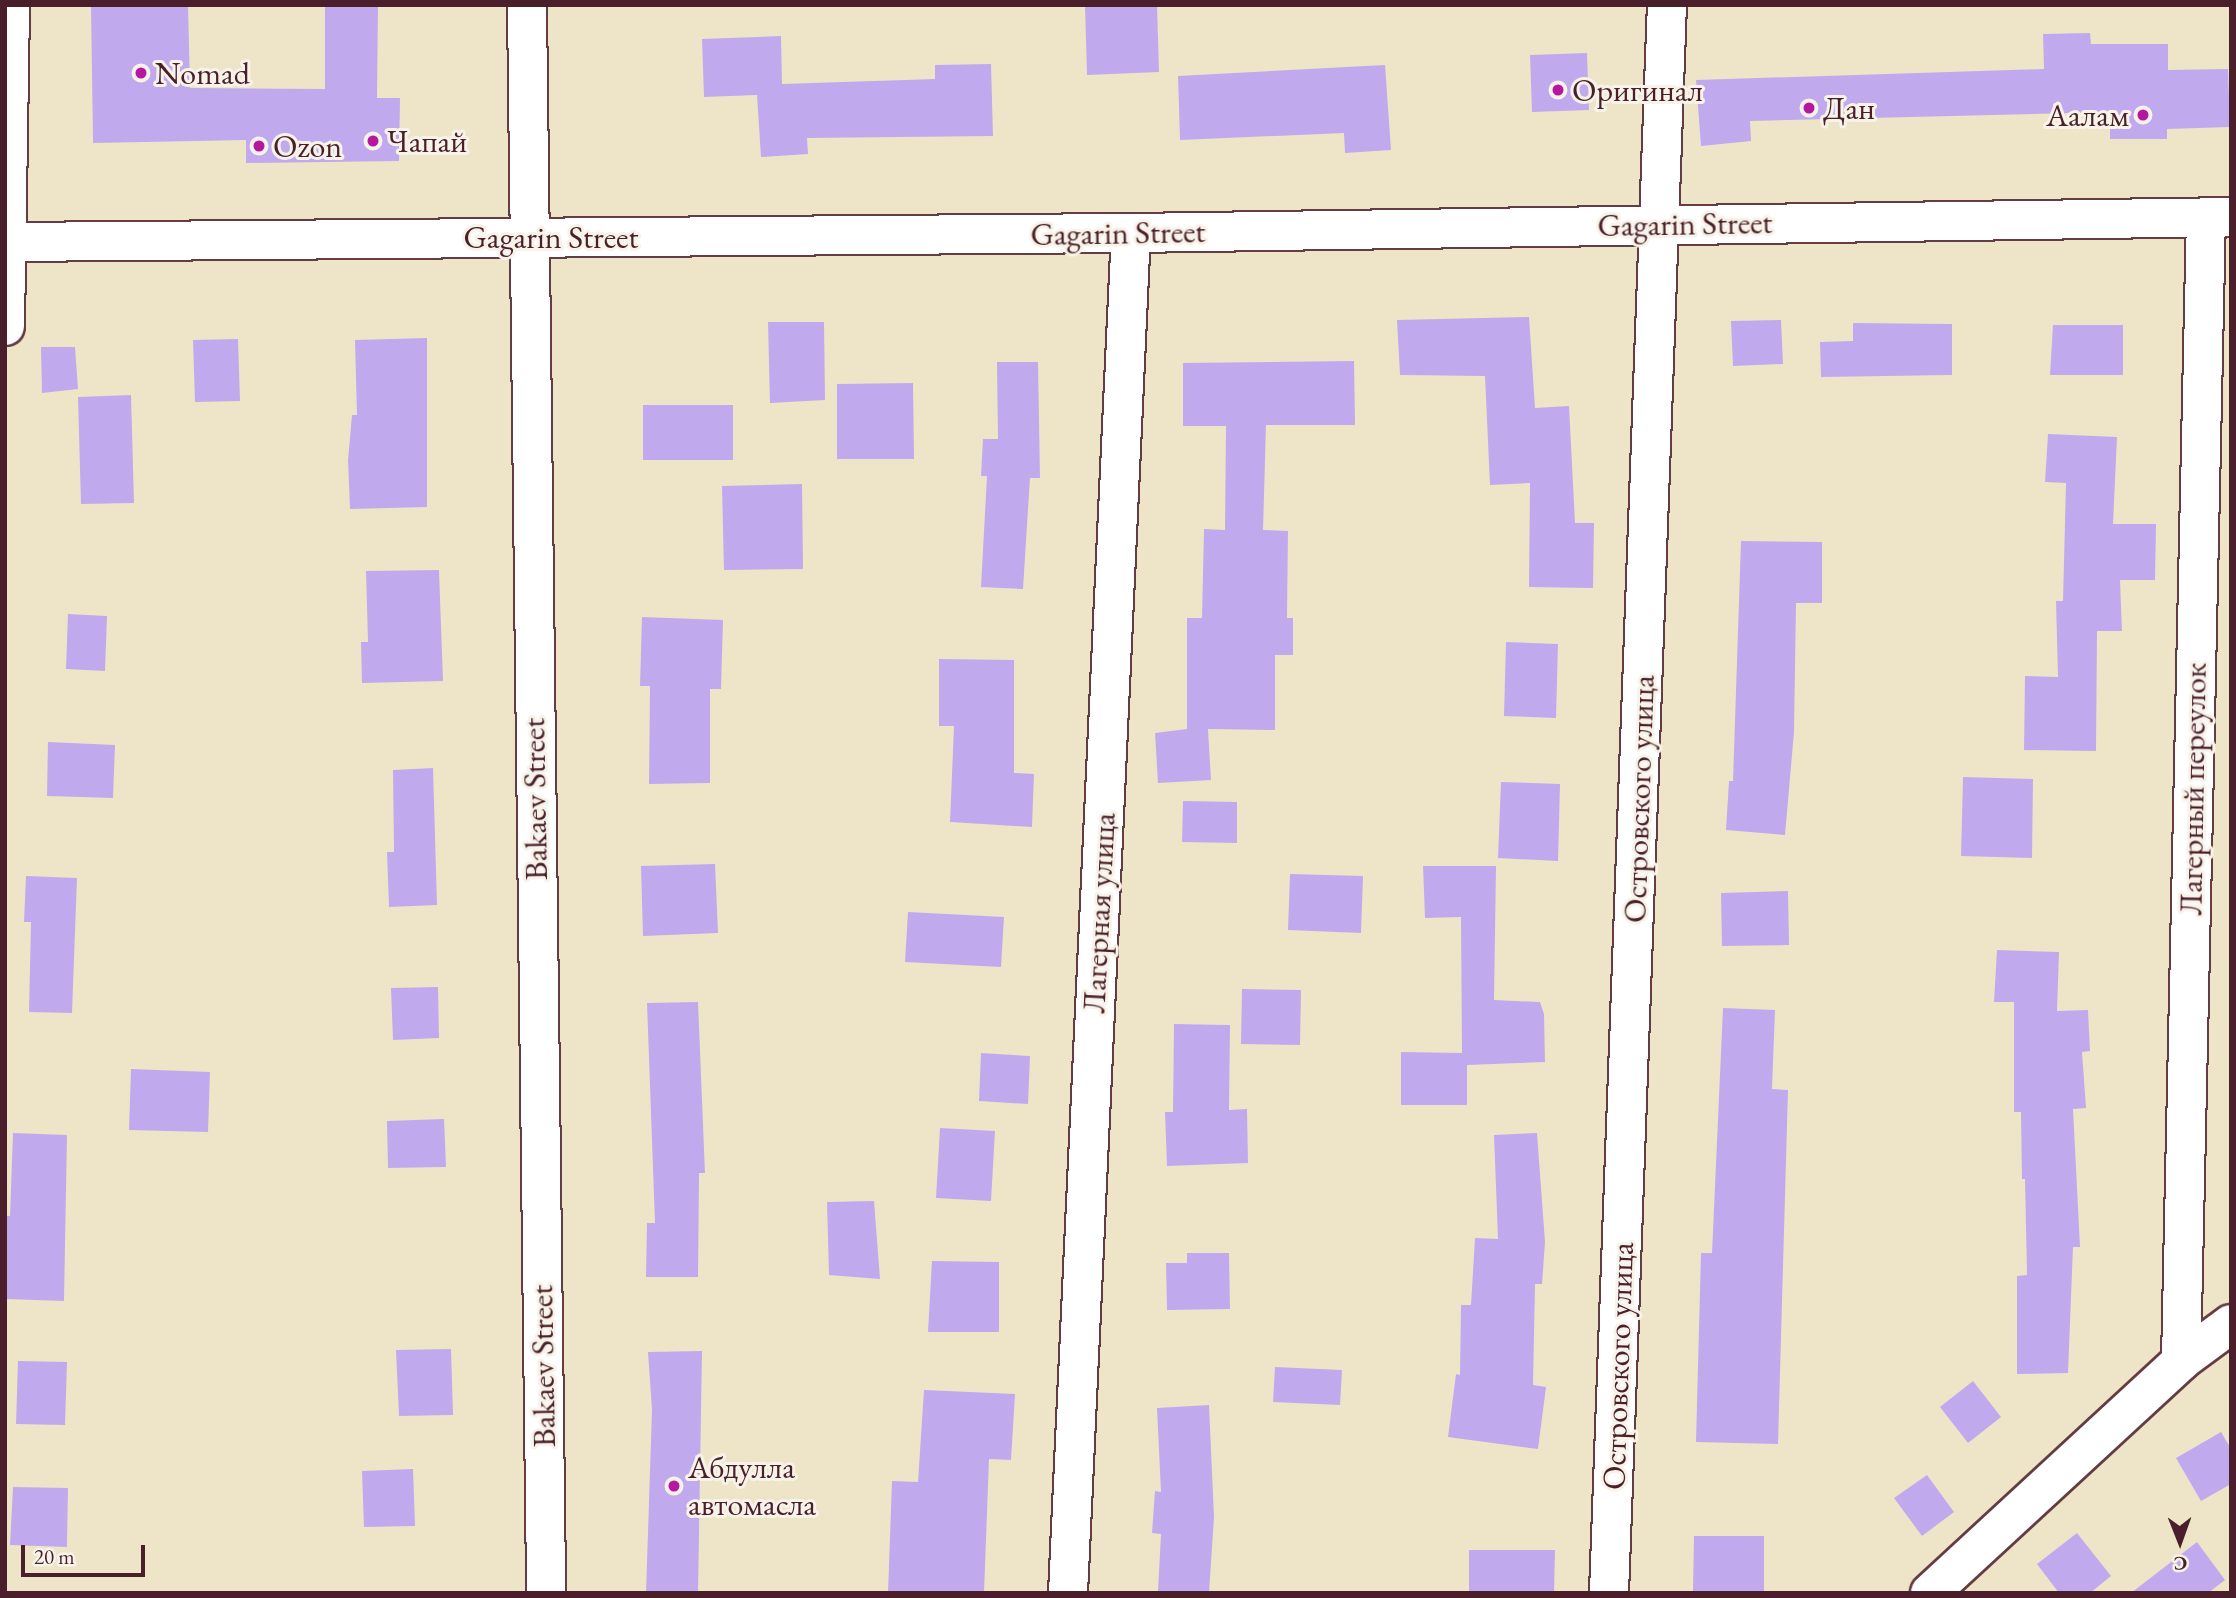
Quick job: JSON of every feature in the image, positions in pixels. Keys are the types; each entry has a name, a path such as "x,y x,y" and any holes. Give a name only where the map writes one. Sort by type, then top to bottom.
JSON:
{"street":[{"path":"5,326 10,5"},
{"name":"Bakaev Street","path":"527,5 526,237 547,1593"},
{"name":"Островского улица","path":"1609,1593 1667,5"},
{"name":"Gagarin Street","path":"7,242 1130,233 2218,217"},
{"name":"Лагерный переулок","path":"2181,1361 2218,217"},
{"name":"Лагерная улица","path":"1068,1593 1130,233"},
{"path":"1930,1593 2181,1361 2231,1324"}],"building":[{"path":"91,5 188,5 190,88 325,89 325,5 378,5 377,98 400,98 399,161 246,163 246,140 93,143"},
{"path":"1085,5 1157,5 1159,72 1087,75"},
{"path":"2090,33 2091,44 2168,44 2168,70 2228,69 2230,127 2167,129 2167,139 2110,139 2110,112 1750,121 1751,141 1701,146 1696,80 2044,69 2043,34"},
{"path":"781,36 782,84 935,79 935,65 991,64 993,136 807,138 808,154 761,157 757,95 704,97 702,39"},
{"path":"1587,53 1589,110 1532,112 1530,55"},
{"path":"1385,65 1391,150 1345,153 1344,133 1180,140 1178,76"},
{"path":"1529,317 1535,408 1569,406 1575,523 1594,523 1593,588 1529,587 1530,483 1490,485 1485,376 1400,375 1397,320"},
{"path":"1781,320 1783,364 1733,366 1731,321"},
{"path":"768,322 824,322 825,400 770,403"},
{"path":"1853,323 1952,324 1952,375 1821,377 1820,342 1853,341"},
{"path":"2053,325 2123,325 2123,375 2050,375"},
{"path":"427,338 427,507 350,509 348,460 352,415 357,415 355,340"},
{"path":"238,339 240,401 195,402 193,340"},
{"path":"41,347 75,347 78,389 42,393"},
{"path":"1354,361 1355,425 1266,425 1263,530 1288,531 1287,618 1293,618 1293,655 1275,655 1275,730 1208,729 1211,780 1158,783 1155,733 1187,729 1187,618 1202,618 1204,529 1225,530 1226,426 1183,426 1183,363"},
{"path":"997,362 1038,362 1040,478 1030,478 1023,589 981,587 987,476 981,476 983,439 998,439"},
{"path":"913,383 914,459 837,459 837,384"},
{"path":"131,395 134,503 81,504 78,397"},
{"path":"643,405 733,405 733,460 643,460"},
{"path":"2048,434 2117,437 2113,524 2156,524 2155,580 2120,580 2122,631 2097,631 2096,751 2024,750 2025,676 2058,677 2056,601 2063,601 2066,483 2045,482"},
{"path":"802,484 803,569 724,570 722,486"},
{"path":"1741,541 1822,542 1822,603 1796,603 1794,732 1785,835 1726,830 1729,781 1733,781"},
{"path":"439,570 443,681 362,683 361,642 368,642 366,571"},
{"path":"68,614 107,616 105,671 66,669"},
{"path":"642,617 723,620 721,689 710,689 710,783 649,784 650,686 640,686"},
{"path":"1506,642 1558,644 1556,718 1504,716"},
{"path":"939,659 1014,660 1014,773 1034,774 1032,827 950,822 954,726 939,726"},
{"path":"48,742 115,745 113,798 47,796"},
{"path":"433,768 437,905 389,907 387,852 394,852 393,770"},
{"path":"1963,777 2033,779 2032,858 1961,856"},
{"path":"1501,782 1560,784 1558,861 1498,858"},
{"path":"1183,801 1237,802 1237,843 1182,842"},
{"path":"715,864 718,933 643,936 641,866"},
{"path":"1423,866 1496,866 1494,1000 1540,1002 1544,1014 1545,1062 1467,1065 1467,1105 1401,1105 1401,1052 1462,1053 1461,917 1425,918"},
{"path":"1290,874 1363,876 1361,933 1288,930"},
{"path":"26,876 77,878 72,1013 29,1012 31,922 24,922"},
{"path":"1788,891 1789,945 1722,946 1721,893"},
{"path":"908,912 1004,917 1001,967 905,962"},
{"path":"1997,950 2059,952 2057,1011 2088,1010 2090,1051 2082,1052 2086,1108 2073,1109 2080,1247 2073,1247 2068,1373 2017,1374 2017,1276 2027,1275 2025,1179 2022,1179 2021,1112 2014,1112 2014,1002 1994,1002"},
{"path":"438,987 439,1038 393,1040 391,988"},
{"path":"1242,989 1301,990 1300,1045 1241,1044"},
{"path":"698,1002 705,1173 699,1173 698,1277 646,1277 647,1223 655,1223 647,1003"},
{"path":"1723,1008 1775,1010 1772,1089 1788,1090 1778,1444 1696,1442 1701,1253 1712,1253"},
{"path":"1174,1024 1230,1025 1229,1110 1247,1109 1248,1163 1167,1166 1165,1112 1173,1112"},
{"path":"981,1053 1030,1056 1028,1104 979,1101"},
{"path":"131,1069 210,1072 208,1132 129,1130"},
{"path":"444,1119 446,1167 388,1168 387,1121"},
{"path":"940,1128 995,1131 991,1201 936,1198"},
{"path":"13,1133 67,1135 64,1301 5,1299 5,1216 10,1216"},
{"path":"1537,1133 1545,1242 1542,1284 1535,1284 1533,1385 1546,1387 1538,1449 1448,1437 1456,1374 1460,1375 1461,1305 1471,1305 1475,1238 1498,1239 1494,1135"},
{"path":"874,1201 880,1279 829,1275 827,1202"},
{"path":"1187,1253 1229,1253 1230,1309 1167,1310 1166,1263 1187,1263"},
{"path":"932,1261 999,1262 999,1332 928,1332"},
{"path":"451,1349 453,1415 399,1416 396,1350"},
{"path":"702,1351 698,1593 646,1593 652,1410 648,1352"},
{"path":"18,1361 67,1362 65,1425 16,1424"},
{"path":"1275,1367 1342,1370 1340,1405 1273,1402"},
{"path":"1973,1381 2001,1417 1968,1443 1940,1407"},
{"path":"924,1390 1015,1394 1011,1460 989,1459 984,1593 888,1593 892,1481 918,1482"},
{"path":"1209,1405 1214,1517 1209,1593 1158,1591 1161,1534 1152,1533 1155,1491 1161,1492 1157,1408"},
{"path":"2221,1432 2231,1449 2231,1484 2201,1501 2176,1458"},
{"path":"413,1469 415,1526 364,1527 362,1471"},
{"path":"1927,1475 1954,1512 1922,1536 1894,1498"},
{"path":"13,1487 68,1488 67,1547 10,1545"},
{"path":"2077,1533 2111,1576 2090,1593 2059,1593 2037,1564"},
{"path":"1694,1536 1764,1536 1764,1592 1693,1591"},
{"path":"2197,1542 2225,1580 2208,1593 2131,1593"},
{"path":"1469,1550 1555,1550 1554,1593 1469,1593"}],"place":[{"name":"Nomad","path":"141,73"},
{"name":"Оригинал","path":"1558,90"},
{"name":"Дан","path":"1809,108"},
{"name":"Аалам","path":"2143,115"},
{"name":"Чапай","path":"373,141"},
{"name":"Ozon","path":"259,146"},
{"name":"Абдулла автомасла","path":"674,1486"}]}
